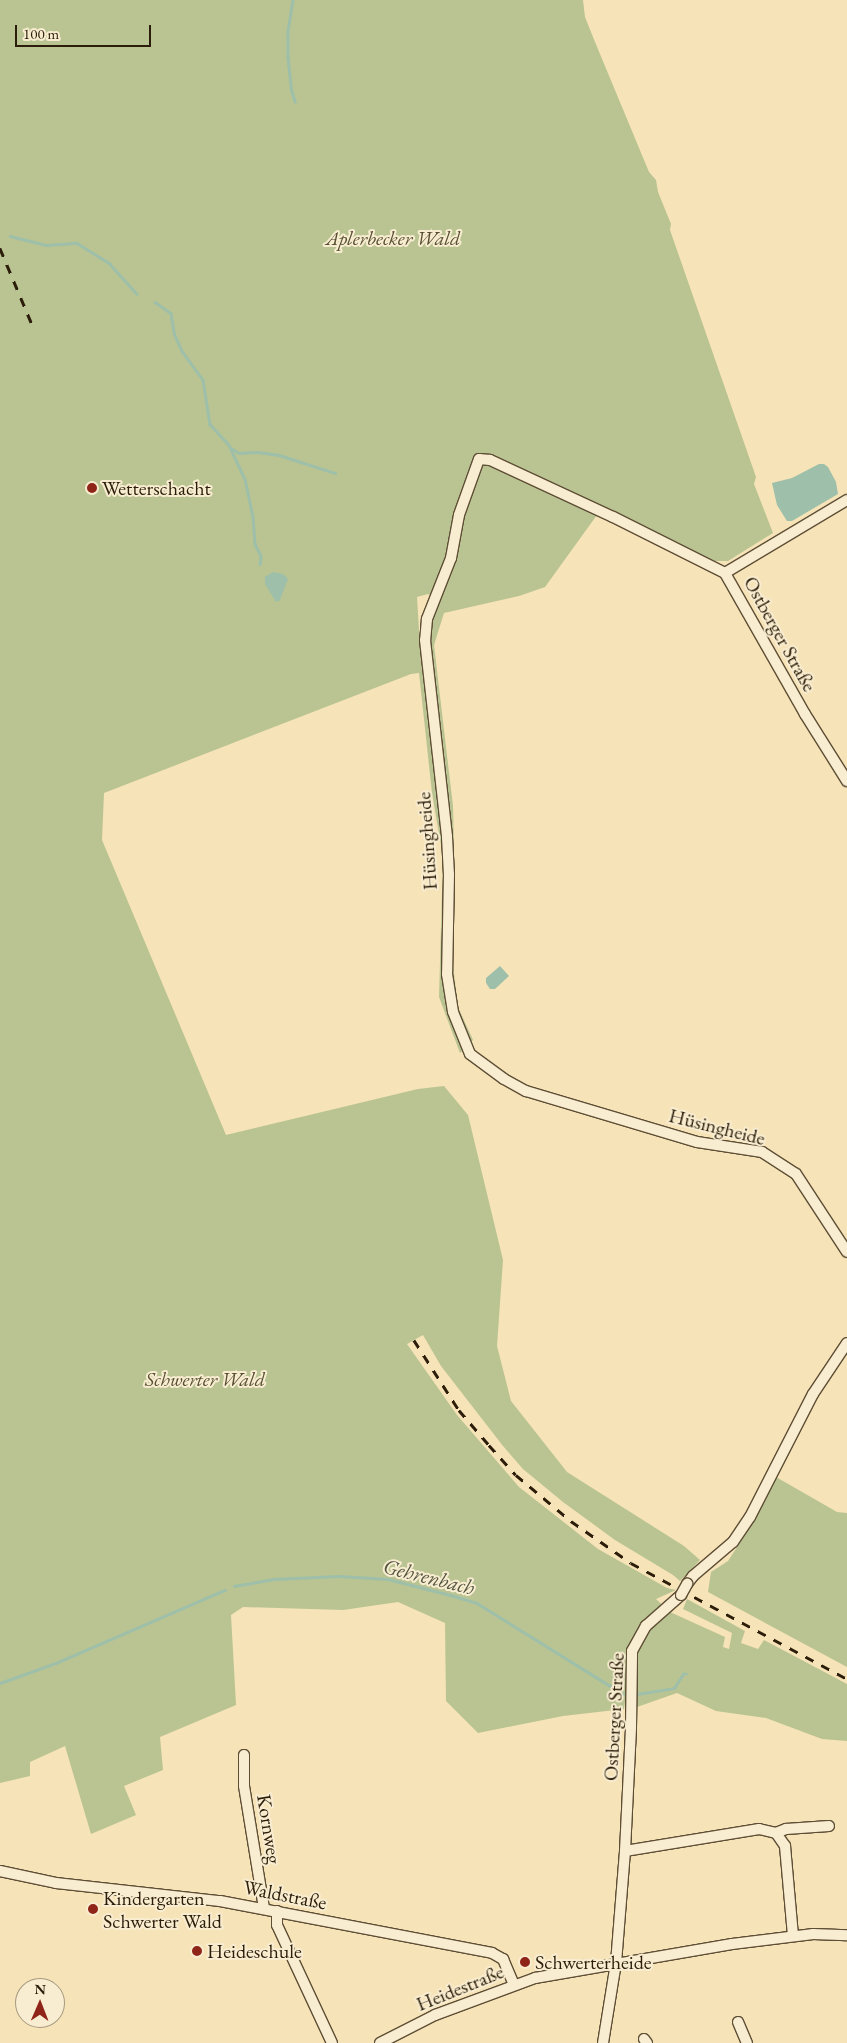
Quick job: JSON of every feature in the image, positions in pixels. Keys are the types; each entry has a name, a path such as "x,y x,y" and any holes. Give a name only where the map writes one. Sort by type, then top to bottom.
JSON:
{"street":[{"name":"Hüsingheide","path":"725,574 613,517 485,458 479,459 459,515 451,558 427,619 425,640 447,837 449,874 447,974 452,1012 470,1054 504,1079 526,1091 697,1142 762,1152 796,1174 847,1252"},
{"name":"Ostberger Straße","path":"847,500 725,574 796,699 847,782"},
{"name":"Ostberger Straße","path":"603,2043 616,1963 625,1851 631,1727 632,1651 646,1626 682,1595 693,1576 733,1542 750,1517 814,1394 847,1343"},
{"name":"Kornweg","path":"244,1755 244,1786 264,1908"},
{"path":"625,1851 759,1829 776,1833 786,1829 830,1826"},
{"path":"776,1833 785,1846 793,1936"},
{"name":"Waldstraße","path":"0,1871 56,1883 220,1900 498,1954 503,1959 514,1985"},
{"path":"278,1911 277,1925 332,2043"},
{"name":"Heidestraße","path":"380,2043 435,2014 514,1985 557,1973 793,1936 847,1935"},
{"path":"738,2022 747,2043"}],"green space":[{"path":"0,0 583,0 585,17 595,42 649,172 656,180 658,192 671,224 670,230 756,477 754,484 773,533 728,561 715,561 607,509 597,515 545,587 519,596 444,613 434,645 453,806 455,896 452,956 458,1007 473,1040 460,1053 439,997 443,857 432,793 419,673 411,674 104,793 102,840 226,1135 418,1089 444,1086 468,1115 503,1260 497,1346 511,1401 567,1472 684,1546 700,1560 680,1581 615,1540 563,1502 523,1469 503,1446 441,1366 423,1335 407,1344 457,1415 519,1487 598,1549 667,1588 676,1590 656,1599 670,1612 725,1637 723,1647 729,1649 732,1633 683,1609 687,1599 745,1631 741,1643 758,1649 764,1640 847,1684 847,1741 822,1739 766,1718 716,1711 677,1693 637,1707 625,1701 624,1709 563,1716 478,1733 446,1701 445,1623 398,1602 343,1610 243,1607 231,1615 236,1705 160,1737 163,1770 124,1786 136,1815 91,1834 65,1746 30,1762 30,1776 0,1783","holes":["428,594 438,599 432,621 430,646 420,648 417,597"]},
{"path":"776,1477 837,1512 847,1513 847,1667 708,1592 711,1572 728,1561 754,1521"}],"shaded area":[{"path":"819,464 824,464 828,467 836,482 838,494 792,521 787,521 777,505 772,483 792,478"},
{"path":"273,572 283,574 288,579 280,600 276,602 265,584 265,577"},
{"path":"500,966 509,976 495,989 490,989 486,983 486,978"}],"waterway":[{"path":"293,0 288,33 288,57 291,88 295,101"},
{"path":"10,236 46,245 77,243 110,264 137,294"},
{"path":"155,302 171,313 174,333 182,351 203,380 210,424 229,445 245,479 253,516 255,544 261,556 260,564"},
{"path":"231,448 239,453 258,452 279,455 335,473"},
{"name":"Gehrenbach","path":"234,1586 273,1579 339,1576 388,1579 454,1596 477,1603 623,1694"},
{"name":"Gehrenbach","path":"0,1683 56,1663 225,1590"},
{"path":"637,1694 674,1688 683,1674 687,1674"}],"railway":[{"path":"0,248 32,324"},
{"path":"414,1340 459,1410 489,1445 516,1475 571,1521 631,1563 847,1679"}],"place":[{"name":"Wetterschacht","path":"92,488"},
{"name":"Kindergarten Schwerter Wald","path":"93,1909"},
{"name":"Heideschule","path":"197,1951"},
{"name":"Schwerterheide","path":"525,1962"}],"park label":[{"name":"Aplerbecker Wald","path":"393,238"},
{"name":"Schwerter Wald","path":"205,1379"}]}
